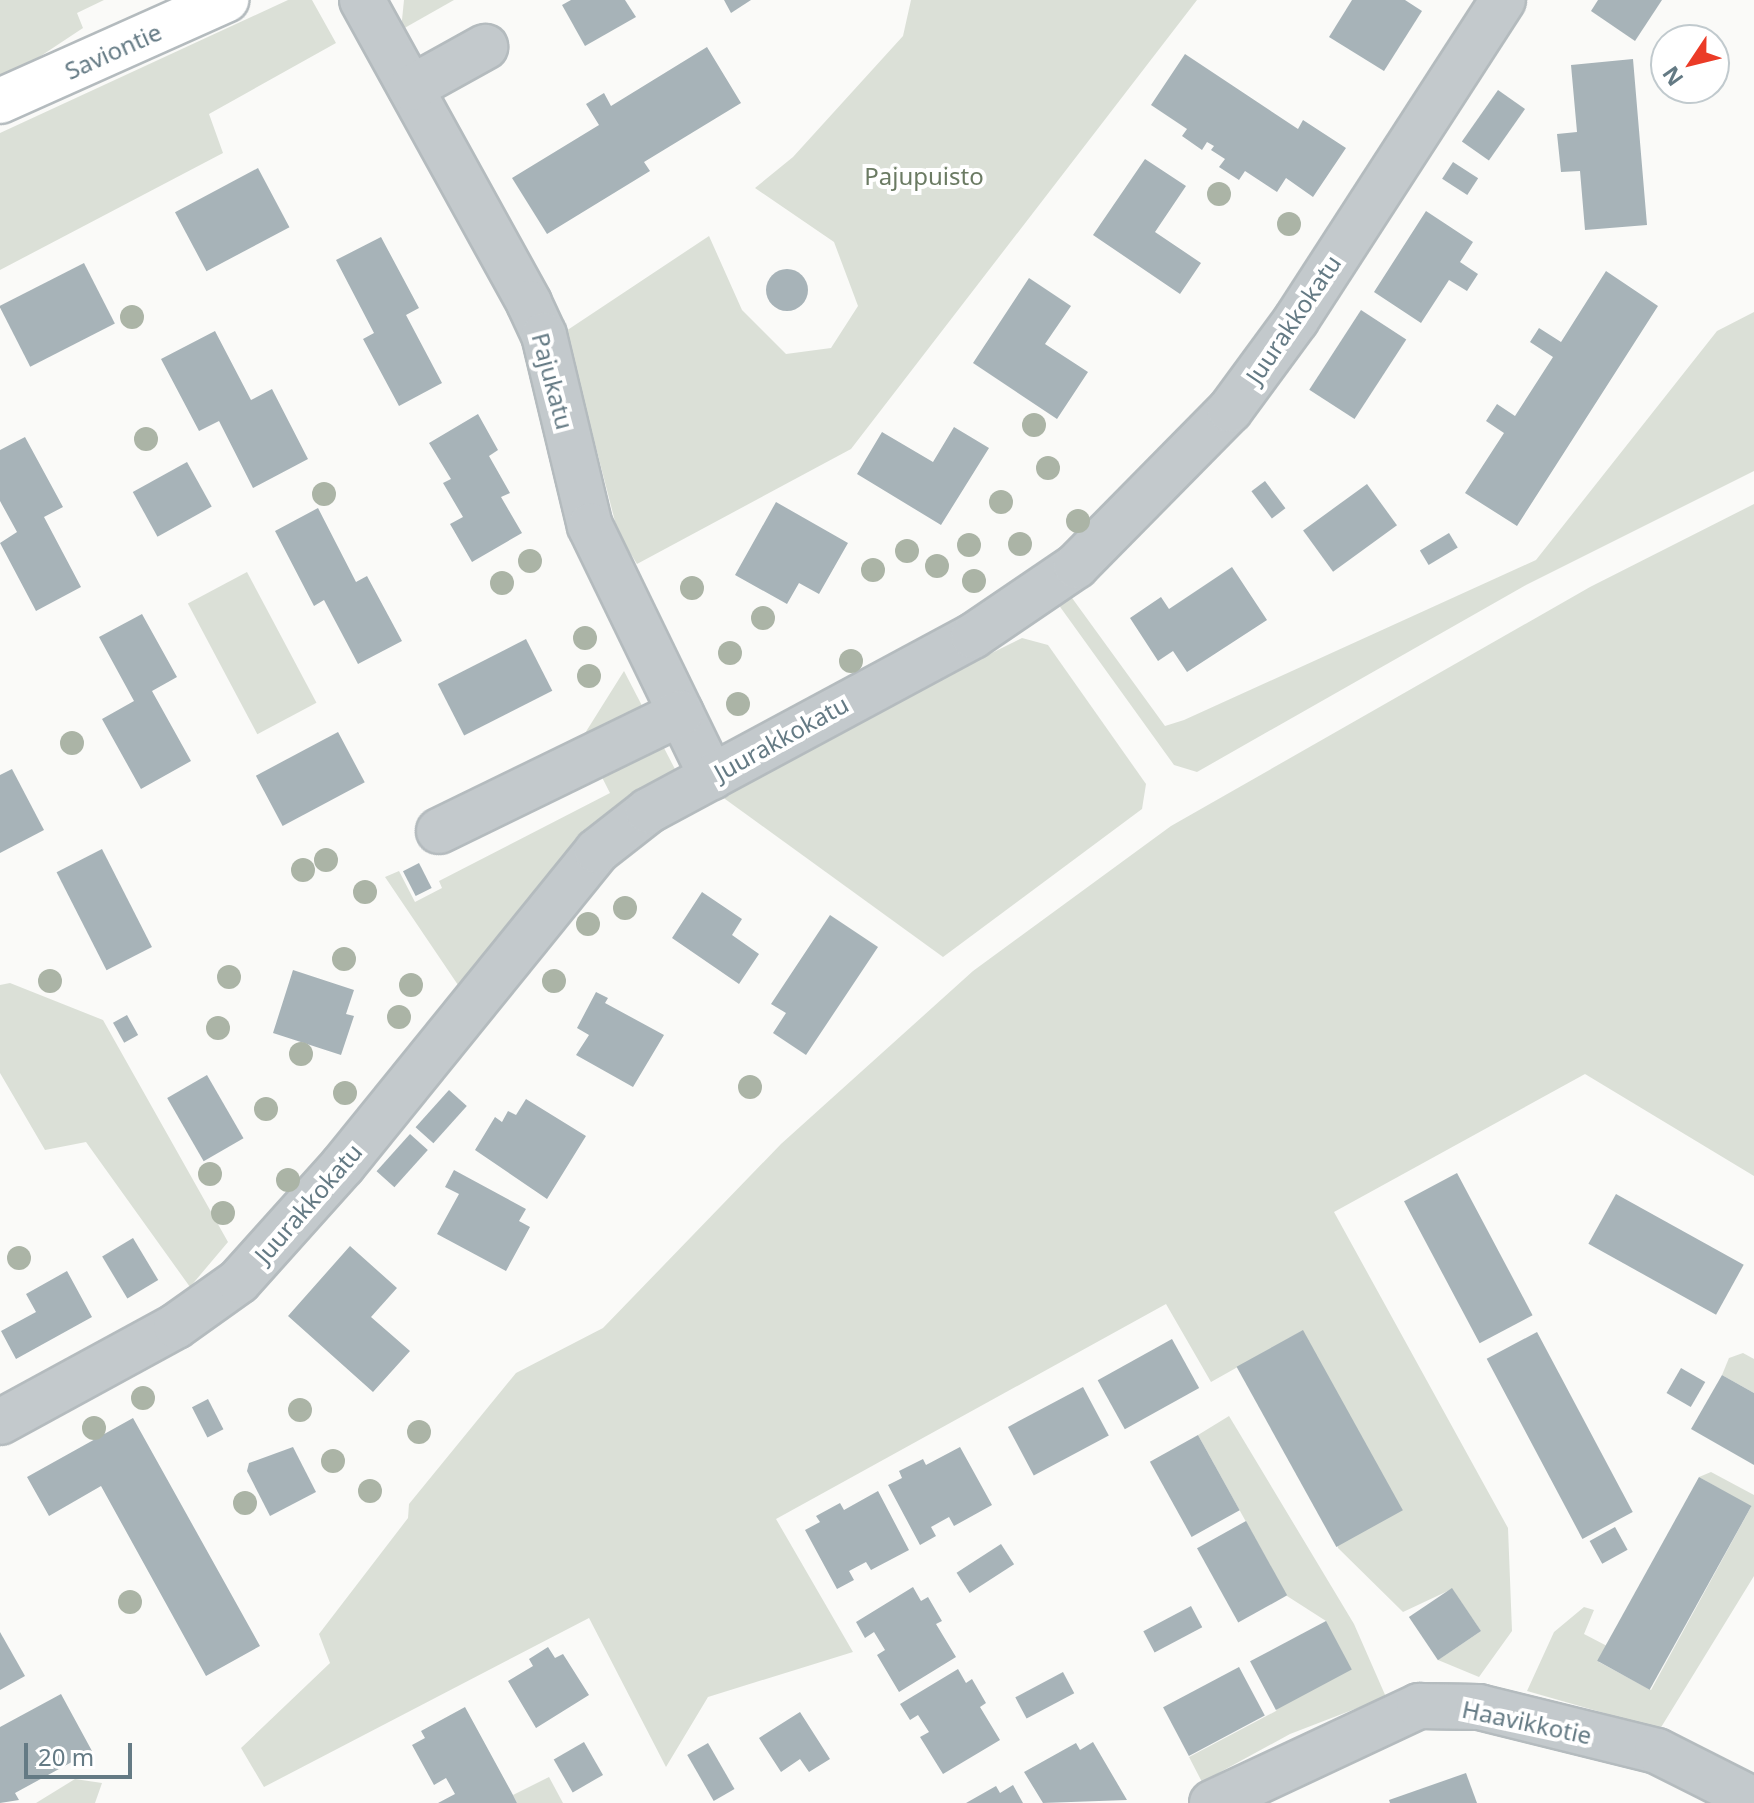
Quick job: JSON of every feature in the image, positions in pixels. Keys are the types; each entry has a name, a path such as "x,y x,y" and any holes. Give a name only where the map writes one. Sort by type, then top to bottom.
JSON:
{"main road":[{"name":"Saviontie","path":"0,101 226,0"}],"street":[{"name":"Pajukatu","path":"362,0 544,335 590,526 712,777"},
{"name":"Juurakkokatu","path":"0,1422 176,1326 229,1290 343,1165 597,851 648,811 1033,600 1115,529 1239,397 1296,320 1503,0"},
{"path":"411,88 485,47"},
{"path":"439,831 681,713"},
{"name":"Haavikkotie","path":"1212,1803 1419,1706 1479,1707 1657,1751 1754,1800"}],"green space":[{"path":"0,0 104,0 77,13 83,28 0,83"},
{"path":"288,0 312,0 336,43 209,114 223,153 0,270 0,133"},
{"path":"404,0 454,0 401,30"},
{"name":"Pajupuisto","path":"911,0 1197,0 851,449 637,564 618,533 566,331 709,236 742,310 786,354 831,348 858,306 834,242 755,188 793,157 903,36"},
{"path":"1754,312 1754,471 1526,585 1197,772 1174,765 1058,604 1067,591 1165,726 1184,720 1536,560 1717,331"},
{"path":"1754,504 1754,1176 1585,1074 1334,1212 1508,1528 1512,1631 1479,1677 1438,1660 1481,1631 1452,1589 1403,1612 1338,1548 1302,1331 1211,1382 1166,1304 776,1519 853,1652 708,1697 666,1767 589,1618 264,1787 241,1748 330,1663 319,1634 408,1518 409,1504 516,1373 603,1328 781,1144 973,971 1171,826 1590,587"},
{"path":"247,572 316,703 257,734 188,603"},
{"path":"1022,638 1048,645 1146,784 1142,809 943,957 714,791"},
{"path":"624,671 677,773 602,822 458,985 385,877 399,871 415,902 442,888 439,881 610,793 582,738"},
{"path":"10,983 103,1020 228,1242 190,1287 86,1142 45,1150 0,1073 0,985"},
{"path":"1743,1353 1754,1359 1754,1393 1722,1375 1729,1358"},
{"path":"1229,1416 1354,1624 1386,1697 1290,1734 1202,1782 1189,1757 1276,1711 1326,1621 1287,1596 1198,1435"},
{"path":"1711,1472 1754,1495 1754,1576 1660,1729 1527,1691 1554,1632 1584,1607 1594,1610 1584,1634 1607,1646 1599,1662 1651,1690 1751,1507 1699,1477"},
{"path":"549,1777 563,1803 517,1803 513,1795"},
{"path":"75,1779 102,1783 95,1803 36,1803"}],"building":[{"path":"571,0 625,0 636,17 585,46 562,5"},
{"path":"724,0 751,0 731,13"},
{"path":"1352,0 1405,0 1422,11 1384,71 1329,37"},
{"path":"1598,0 1662,0 1635,41 1591,11"},
{"path":"707,47 741,103 644,162 650,171 547,234 512,178 599,125 586,104 604,93 611,106"},
{"path":"1185,54 1298,129 1303,120 1346,148 1313,197 1286,178 1277,192 1245,171 1239,180 1219,167 1225,159 1211,150 1214,146 1207,142 1202,150 1182,136 1187,129 1151,105"},
{"path":"1633,59 1647,225 1585,230 1580,171 1561,172 1557,134 1577,132 1571,65"},
{"path":"1498,90 1525,109 1489,161 1462,142"},
{"path":"1145,159 1186,186 1155,232 1201,263 1180,294 1093,235"},
{"path":"1453,162 1478,178 1467,195 1442,179"},
{"path":"258,168 289,227 206,271 175,212"},
{"path":"1426,211 1473,242 1460,262 1478,274 1467,291 1449,280 1421,323 1374,292"},
{"path":"381,237 419,308 406,315 442,383 399,406 363,339 374,333 336,260"},
{"path":"84,263 115,324 30,367 0,306"},
{"path":"787,269 802,275 808,290 802,305 787,311 772,305 766,290 772,275"},
{"path":"1606,271 1658,306 1517,526 1465,493 1504,433 1486,421 1497,404 1515,416 1553,357 1530,342 1539,328 1561,342"},
{"path":"1029,278 1071,306 1045,344 1088,372 1057,419 973,363"},
{"path":"1361,310 1406,339 1355,419 1309,390"},
{"path":"215,331 251,400 272,389 308,459 253,488 219,421 199,431 161,359"},
{"path":"478,414 498,450 489,456 510,493 501,497 522,533 472,562 450,524 463,517 443,483 451,479 429,443"},
{"path":"954,427 989,448 941,525 857,474 882,432 933,462"},
{"path":"25,437 63,507 44,517 81,587 36,611 0,543 17,532 0,501 0,450"},
{"path":"187,462 212,507 157,537 133,492"},
{"path":"1265,481 1285,508 1272,518 1251,491"},
{"path":"1367,484 1397,525 1333,572 1303,530"},
{"path":"776,502 848,543 819,594 799,583 787,604 735,575"},
{"path":"318,508 356,582 367,576 402,641 358,664 324,600 314,606 275,531"},
{"path":"1449,533 1458,548 1429,565 1420,551"},
{"path":"1232,567 1267,620 1187,672 1173,651 1158,661 1130,618 1161,597 1169,609"},
{"path":"142,614 177,677 152,691 191,761 141,789 102,719 134,701 99,637"},
{"path":"526,639 552,691 464,736 438,684"},
{"path":"338,732 365,782 283,826 256,776"},
{"path":"12,769 44,830 0,853 0,775"},
{"path":"102,849 152,947 106,970 57,872"},
{"path":"419,863 432,888 416,896 403,871"},
{"path":"702,892 742,919 732,935 759,954 739,984 672,938"},
{"path":"830,915 878,947 806,1055 773,1033 786,1013 771,1004"},
{"path":"293,970 354,990 346,1014 354,1016 341,1055 273,1033"},
{"path":"596,992 608,998 605,1003 664,1035 633,1087 576,1055 589,1035 577,1028"},
{"path":"127,1015 138,1035 124,1043 113,1023"},
{"path":"207,1075 243,1138 204,1161 167,1098"},
{"path":"449,1090 467,1106 433,1143 416,1127"},
{"path":"526,1099 586,1136 547,1199 475,1150 495,1117 502,1122 508,1111 516,1115"},
{"path":"410,1134 428,1150 394,1187 377,1171"},
{"path":"454,1170 526,1209 519,1221 530,1227 506,1271 437,1234 459,1194 445,1187"},
{"path":"1457,1173 1533,1315 1480,1343 1404,1201"},
{"path":"1616,1194 1744,1265 1716,1315 1588,1244"},
{"path":"133,1238 158,1280 127,1299 102,1257"},
{"path":"350,1246 397,1288 371,1317 410,1351 373,1392 288,1316"},
{"path":"67,1271 92,1317 16,1359 1,1331 36,1312 26,1294"},
{"path":"1303,1330 1403,1510 1336,1547 1237,1367"},
{"path":"1537,1332 1633,1512 1582,1539 1487,1359"},
{"path":"1172,1339 1199,1388 1125,1429 1098,1380"},
{"path":"1681,1368 1705,1382 1691,1407 1666,1393"},
{"path":"1722,1375 1754,1393 1754,1465 1691,1429"},
{"path":"1083,1387 1109,1436 1034,1475 1008,1427"},
{"path":"208,1399 223,1429 207,1437 192,1407"},
{"path":"133,1418 260,1646 206,1676 101,1486 49,1516 27,1477"},
{"path":"1198,1435 1240,1510 1192,1537 1150,1462"},
{"path":"293,1447 316,1492 270,1516 247,1471 249,1463"},
{"path":"960,1447 992,1505 954,1526 949,1517 931,1527 936,1536 920,1545 888,1485 902,1478 899,1471 923,1459 926,1465"},
{"path":"1699,1477 1751,1506 1650,1690 1597,1661"},
{"path":"878,1491 909,1550 871,1570 866,1562 849,1571 854,1580 837,1589 805,1530 820,1522 816,1516 840,1503 844,1510"},
{"path":"1246,1521 1287,1595 1238,1622 1197,1548"},
{"path":"1615,1527 1628,1550 1602,1564 1590,1541"},
{"path":"1001,1544 1014,1564 970,1593 957,1573"},
{"path":"913,1587 921,1601 928,1597 942,1621 936,1624 956,1657 899,1692 877,1655 885,1650 874,1632 865,1638 856,1622"},
{"path":"1452,1588 1481,1631 1438,1660 1409,1617"},
{"path":"1191,1606 1202,1627 1155,1653 1143,1631"},
{"path":"1326,1621 1352,1670 1276,1710 1250,1661"},
{"path":"0,1632 25,1676 0,1690"},
{"path":"548,1647 555,1658 563,1654 589,1695 536,1728 508,1681 533,1666 529,1659"},
{"path":"1239,1667 1265,1716 1189,1756 1163,1707"},
{"path":"958,1669 966,1683 972,1679 986,1703 980,1707 1000,1740 943,1774 920,1737 929,1732 918,1715 910,1720 900,1704"},
{"path":"1063,1672 1074,1693 1027,1719 1015,1697"},
{"path":"61,1694 92,1751 15,1793 19,1800 0,1803 0,1727"},
{"path":"465,1707 517,1803 438,1803 455,1794 446,1778 434,1785 412,1745 425,1738 421,1731"},
{"path":"800,1712 830,1759 809,1772 800,1759 781,1772 759,1738"},
{"path":"584,1742 603,1775 573,1792 554,1760"},
{"path":"1093,1742 1127,1800 1043,1803 1024,1772 1076,1743 1080,1750"},
{"path":"708,1743 734,1789 714,1801 687,1755"},
{"path":"1466,1773 1477,1803 1390,1803 1389,1800"},
{"path":"1013,1785 1023,1803 966,1803 996,1786 1000,1793"}]}
